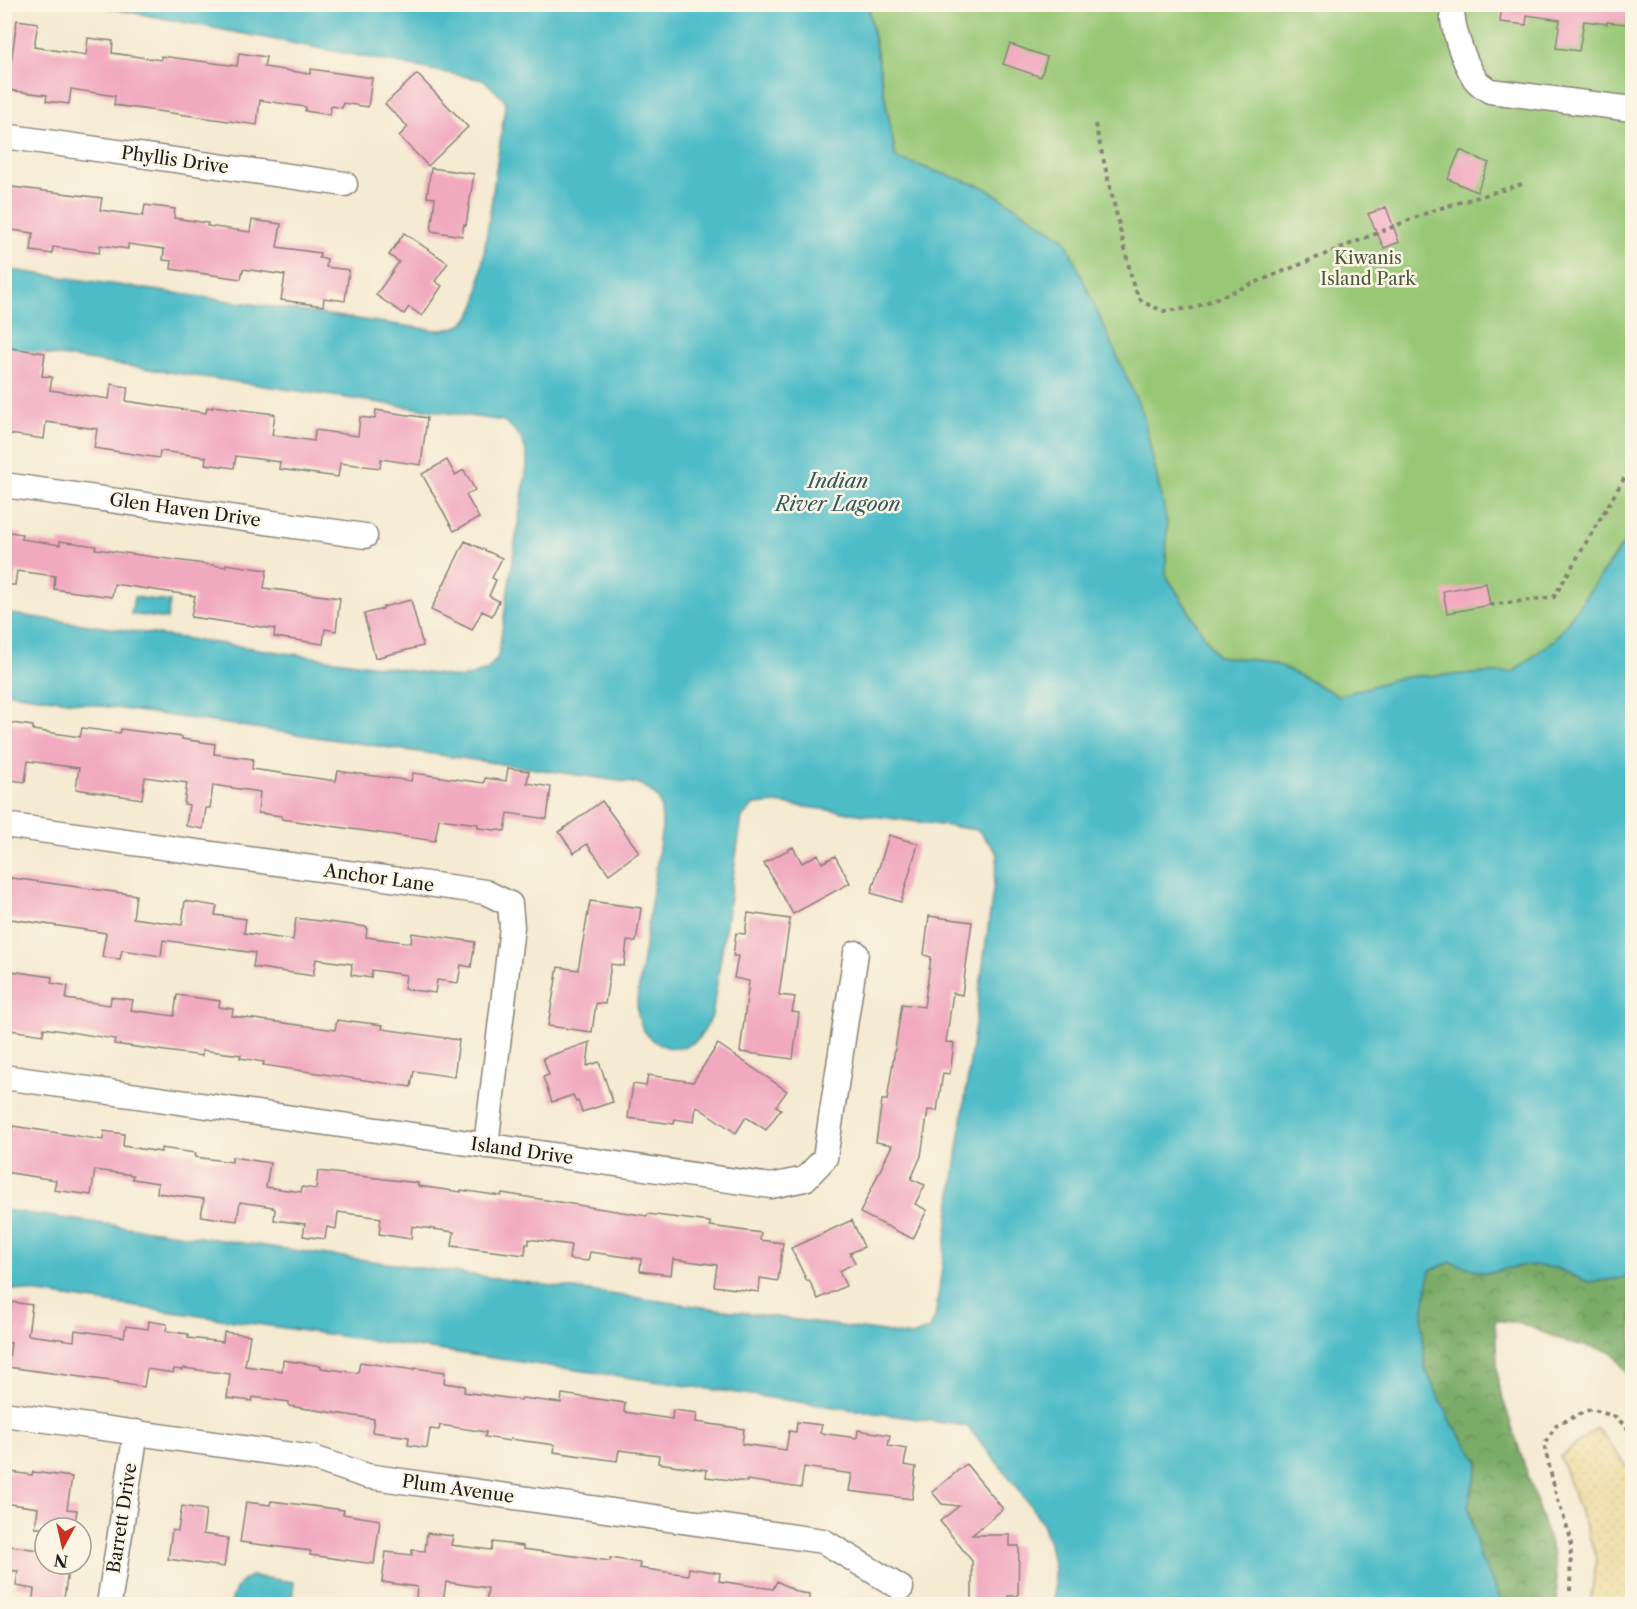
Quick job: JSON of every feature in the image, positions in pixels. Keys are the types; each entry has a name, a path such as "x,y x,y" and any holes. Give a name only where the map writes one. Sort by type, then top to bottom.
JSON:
{"street":[{"path":"1452,4 1451,17 1462,51 1476,81 1490,91 1632,109"},
{"name":"Phyllis Drive","path":"4,136 345,184"},
{"name":"Glen Haven Drive","path":"4,485 365,536"},
{"name":"Anchor Lane","path":"4,825 484,892 510,904 512,927 486,1146"},
{"name":"Island Drive","path":"4,1077 771,1186 806,1179 825,1158 856,953"},
{"name":"Plum Avenue","path":"4,1414 314,1458 367,1476 824,1541 901,1588"},
{"name":"Barrett Drive","path":"109,1605 136,1432"}],"path":[{"path":"1095,124 1134,288 1142,302 1164,311 1193,308 1434,210 1526,183"},
{"path":"1490,605 1554,597 1632,465"},
{"path":"1570,1591 1571,1539 1556,1494 1544,1445 1556,1425 1591,1409 1616,1417 1632,1432"}],"green space":[{"name":"Kiwanis Island Park","path":"877,4 1632,5 1632,531 1556,638 1513,672 1402,677 1339,696 1273,662 1217,656 1166,575 986,188 896,158 869,10"},
{"path":"1452,1262 1485,1273 1525,1265 1556,1268 1588,1282 1632,1277 1632,1380 1612,1352 1567,1342 1520,1323 1495,1320 1498,1384 1554,1556 1558,1604 1501,1604 1480,1557 1468,1505 1479,1462 1452,1423 1425,1369 1422,1321 1430,1270"}],"sand":[{"path":"1597,1428 1632,1473 1632,1604 1590,1604 1597,1559 1560,1457"}],"water":[{"name":"Indian River Lagoon","path":"94,5 877,5 869,11 896,158 986,188 1065,239 1143,414 1167,522 1166,575 1217,656 1273,662 1339,696 1402,677 1513,672 1556,638 1632,532 1632,1277 1588,1282 1556,1268 1525,1265 1485,1273 1452,1262 1430,1270 1422,1321 1425,1369 1452,1423 1479,1462 1468,1505 1480,1557 1501,1604 1054,1604 1054,1569 1042,1523 1018,1488 967,1426 5,1288 5,1210 912,1336 929,1329 935,1319 998,854 978,830 776,803 754,805 742,817 712,1016 696,1041 686,1046 672,1048 658,1044 647,1035 641,1026 638,1011 637,1001 662,827 657,797 640,784 5,692 5,613 462,678 487,670 498,657 527,465 522,440 504,421 5,348 5,269 434,330 461,325 470,316 477,302 506,101 484,80"},
{"path":"134,597 170,602 167,619 131,614"},
{"path":"251,1576 294,1582 292,1600 319,1604 231,1604 237,1587"}],"building":[{"path":"1502,4 1629,4 1626,24 1584,21 1579,51 1556,48 1560,20 1527,15 1526,25 1500,22"},
{"path":"17,20 38,23 34,47 86,55 88,38 113,41 112,53 161,60 161,56 237,66 239,53 266,57 264,67 310,74 311,69 372,78 368,107 343,103 342,108 331,106 330,115 305,111 306,107 260,100 257,125 114,105 115,96 71,89 69,104 46,101 47,95 7,90"},
{"path":"1010,44 1047,57 1041,77 1003,64"},
{"path":"417,74 468,127 428,166 399,136 408,127 385,104"},
{"path":"1460,150 1489,163 1477,192 1448,179"},
{"path":"431,168 474,174 466,225 464,224 462,236 431,231 435,198 427,197"},
{"path":"4,186 102,198 100,210 143,216 145,205 175,209 174,218 208,223 207,226 250,232 252,220 281,224 277,247 320,253 319,258 327,259 326,267 349,270 345,301 324,298 323,306 281,300 285,275 243,269 241,279 171,269 172,261 163,260 164,249 128,244 128,249 100,245 99,253 53,247 52,254 31,251 33,233 4,229"},
{"path":"1386,207 1399,242 1384,248 1368,214"},
{"path":"404,233 448,263 435,281 442,286 422,316 409,307 404,314 376,295 399,262 389,255"},
{"path":"4,347 45,353 42,376 52,377 50,390 109,399 111,384 128,387 126,401 206,413 207,407 213,408 213,406 275,414 272,435 314,441 315,430 358,436 360,417 375,419 376,410 427,418 421,465 381,459 380,468 340,463 338,477 279,469 280,462 236,456 234,468 205,464 206,457 160,451 159,458 94,448 97,429 46,422 44,439 9,434 10,431 4,430"},
{"path":"447,460 455,475 464,470 475,490 466,495 479,518 454,531 422,474"},
{"path":"4,531 22,534 21,539 60,545 60,541 96,546 95,549 226,567 226,564 267,570 264,588 340,598 336,631 325,629 323,644 274,637 275,629 191,617 195,596 114,584 112,597 54,589 55,576 17,571 15,585 4,585"},
{"path":"465,541 502,558 492,578 496,580 489,596 499,601 492,616 482,611 472,630 431,610"},
{"path":"1486,583 1490,605 1447,613 1443,591"},
{"path":"411,600 423,646 375,658 364,614"},
{"path":"4,722 33,726 33,730 80,737 82,728 120,733 121,729 182,737 182,739 215,744 214,754 253,759 252,769 336,781 338,771 411,781 413,773 484,783 485,778 506,781 508,768 529,771 527,783 551,787 547,819 508,813 505,831 478,828 478,824 439,819 435,841 282,819 282,816 258,813 260,792 213,785 210,808 206,808 203,829 186,826 189,805 184,804 187,783 145,777 142,799 76,789 79,768 28,761 25,782 4,779"},
{"path":"602,801 639,852 609,874 587,844 574,853 559,832"},
{"path":"889,835 918,844 901,902 871,893"},
{"path":"793,847 802,863 818,854 822,863 835,856 850,883 793,914 764,863"},
{"path":"4,877 136,895 133,918 182,925 185,901 217,906 215,915 246,919 244,933 293,940 296,918 367,927 366,937 411,943 412,933 475,942 471,967 461,965 458,983 437,980 435,993 404,989 406,975 372,970 371,978 351,975 352,964 316,959 313,976 253,967 255,953 163,940 161,956 122,950 120,959 102,957 106,933 4,918"},
{"path":"590,901 641,908 636,942 627,941 624,966 611,964 605,1004 596,1003 592,1032 548,1026 558,967 578,970"},
{"path":"748,913 790,919 779,995 795,997 792,1012 799,1013 793,1059 740,1052 749,981 734,978 738,956 733,956 736,933 745,934"},
{"path":"929,916 972,922 962,995 953,993 946,1042 954,1043 950,1074 943,1073 937,1111 928,1110 921,1156 911,1179 925,1185 915,1204 927,1210 913,1239 860,1213 892,1145 876,1142 882,1100 887,1100 902,1004 924,1007 931,957 924,955"},
{"path":"4,970 52,977 51,983 68,986 66,999 110,1005 111,997 133,1000 131,1010 174,1016 177,995 220,1001 219,1007 233,1009 232,1016 335,1030 337,1020 351,1021 383,1025 382,1029 459,1040 454,1077 414,1071 411,1087 263,1065 264,1062 240,1058 241,1055 202,1050 202,1056 114,1044 115,1039 44,1028 43,1035 4,1029"},
{"path":"590,1042 587,1066 599,1062 613,1102 582,1112 573,1095 552,1102 543,1077 549,1075 543,1058"},
{"path":"718,1044 787,1091 776,1106 781,1109 766,1130 746,1117 736,1133 696,1106 694,1122 675,1119 674,1124 628,1118 633,1084 646,1086 648,1075 693,1082"},
{"path":"13,1126 103,1140 104,1131 124,1134 123,1146 161,1152 161,1148 196,1153 195,1157 232,1162 232,1157 270,1163 266,1187 301,1192 302,1187 316,1189 318,1171 418,1183 418,1186 461,1192 461,1190 501,1196 502,1193 647,1216 648,1214 710,1222 710,1226 761,1233 760,1240 783,1243 778,1281 760,1278 759,1292 714,1286 717,1265 673,1259 671,1275 640,1271 641,1259 590,1252 588,1261 569,1259 571,1245 529,1239 525,1255 452,1246 454,1232 412,1226 411,1239 379,1234 381,1218 338,1212 336,1229 327,1227 325,1239 303,1236 305,1224 274,1220 275,1209 273,1207 240,1202 237,1221 201,1216 204,1199 157,1193 158,1183 132,1179 133,1175 95,1170 91,1195 54,1190 56,1180 4,1172 4,1130 12,1131"},
{"path":"852,1220 864,1247 850,1253 855,1263 839,1271 846,1286 818,1299 791,1248"},
{"path":"4,1301 32,1305 28,1335 74,1341 75,1330 124,1337 126,1326 148,1329 149,1321 167,1324 166,1331 188,1334 188,1338 223,1342 224,1332 250,1335 245,1366 282,1371 283,1360 358,1373 360,1362 445,1372 444,1383 465,1386 464,1392 561,1403 562,1394 625,1403 624,1412 672,1419 673,1410 697,1413 696,1422 744,1429 742,1444 786,1450 789,1431 796,1432 797,1422 822,1425 820,1433 857,1438 858,1430 890,1435 888,1446 907,1449 904,1465 916,1467 912,1499 849,1491 852,1474 804,1467 801,1488 747,1480 747,1482 706,1477 707,1470 658,1463 659,1455 619,1450 617,1461 554,1452 555,1445 485,1437 486,1432 440,1425 439,1430 430,1429 427,1448 408,1445 409,1437 372,1432 374,1419 289,1406 289,1402 253,1397 252,1401 227,1398 230,1374 183,1368 183,1370 174,1369 173,1373 147,1369 144,1387 8,1367 11,1343 4,1342"},
{"path":"966,1464 1003,1509 972,1535 1010,1535 1010,1546 1019,1546 1018,1596 1008,1596 1008,1605 972,1605 972,1561 940,1521 959,1506 942,1504 932,1492"},
{"path":"4,1471 32,1475 33,1472 72,1477 67,1509 77,1510 76,1516 37,1516 38,1508 4,1503"},
{"path":"271,1501 344,1510 343,1514 380,1520 374,1564 310,1555 311,1551 240,1542 246,1502 270,1505"},
{"path":"182,1506 206,1510 203,1534 228,1538 224,1567 168,1559 172,1530 178,1531"},
{"path":"427,1533 453,1536 451,1545 491,1550 493,1542 523,1546 523,1549 640,1563 639,1568 688,1575 689,1568 720,1573 719,1581 773,1589 777,1581 797,1592 809,1594 809,1605 598,1605 558,1599 557,1605 495,1605 486,1603 488,1588 446,1582 443,1602 416,1598 417,1587 382,1582 386,1552 412,1555 412,1550 425,1551"},
{"path":"4,1545 33,1549 33,1576 67,1576 63,1605 32,1605 34,1589 16,1586 18,1571 4,1570"}]}
